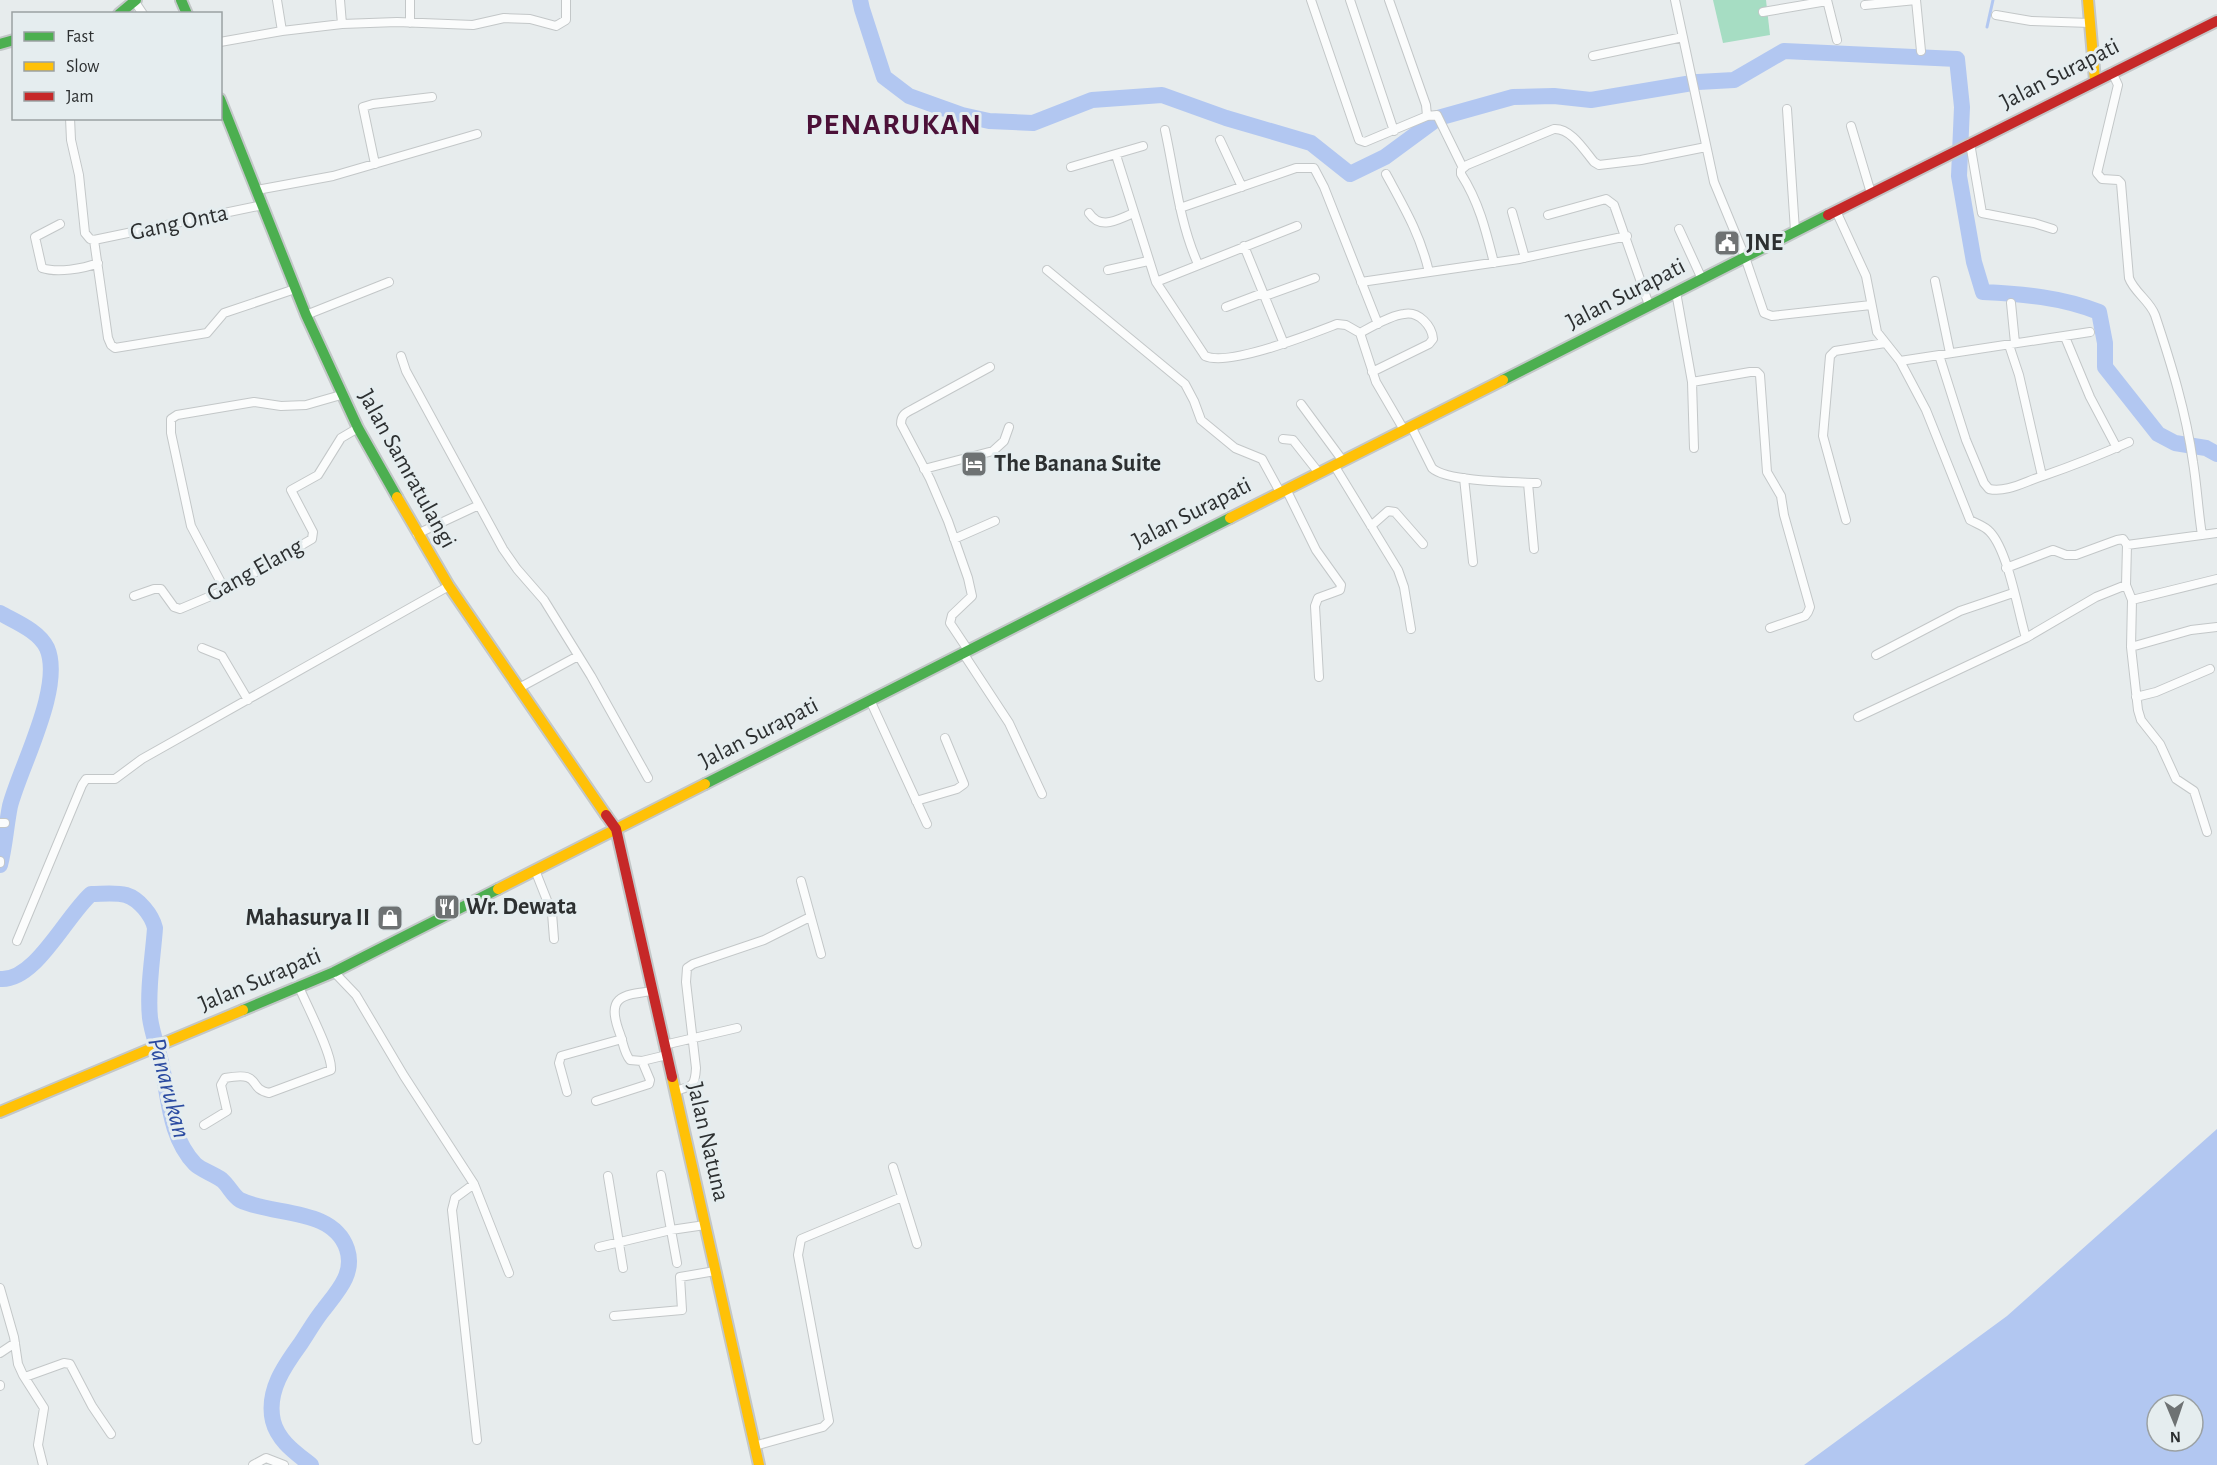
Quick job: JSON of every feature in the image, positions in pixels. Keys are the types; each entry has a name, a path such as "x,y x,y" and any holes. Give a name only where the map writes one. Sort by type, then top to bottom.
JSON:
{"main road":[{"path":"2088,0 2095,80"},
{"path":"121,12 135,1"},
{"name":"Jalan Surapati","path":"0,1112 334,972 1795,231 2112,71 2217,21"},
{"name":"Jalan Samratulangi","path":"222,102 295,289 341,395 358,428 449,586 616,829"},
{"name":"Jalan Natuna","path":"616,829 759,1465"}],"street":[{"path":"277,0 282,31"},
{"path":"340,0 342,24"},
{"path":"410,0 410,22"},
{"path":"222,42 282,31 342,24 410,22 473,25 504,18 530,19 556,26 566,20 566,0"},
{"path":"1311,0 1359,140 1365,142 1427,116 1437,115 1463,168 1461,174 1474,195 1483,219 1494,263"},
{"path":"1350,0 1394,131"},
{"path":"1389,0 1426,105 1427,116"},
{"path":"1675,0 1714,182 1745,257 1762,309 1767,315 1871,305"},
{"path":"1763,12 1827,0 1837,40"},
{"path":"1865,5 1916,0 1921,51"},
{"path":"1996,15 2039,22 2090,23"},
{"path":"1593,56 1683,37"},
{"path":"2112,71 2118,86 2097,173 2102,179 2118,180 2121,183 2129,278 2154,311 2187,429 2194,464 2196,504 2202,535"},
{"path":"375,164 363,107 432,97"},
{"path":"1786,109 1795,231"},
{"path":"70,120 85,233 94,240 108,338 111,345 115,348 207,333 219,316 224,313 295,289"},
{"path":"1851,126 1871,193"},
{"path":"1463,168 1502,150 1560,129 1569,134 1599,165 1641,160 1706,147"},
{"path":"1166,130 1180,208 1198,264"},
{"path":"257,190 323,178 477,134"},
{"path":"1220,140 1242,187"},
{"path":"1968,144 1982,213 2034,222 2053,229"},
{"path":"1071,167 1143,146"},
{"path":"1116,155 1156,282 1206,357 1234,356 1284,344 1337,324 1346,326 1360,333 1372,372 1437,473 1464,478 1537,483"},
{"path":"1180,208 1296,168 1314,168 1324,187 1378,324"},
{"path":"1386,174 1415,226 1429,272"},
{"path":"1548,215 1608,199 1614,204 1627,236 1649,305"},
{"name":"Gang Onta","path":"94,240 262,205"},
{"path":"1836,211 1866,276 1877,332 1900,361 1926,410 1968,517 1989,530 1996,541 2026,638"},
{"path":"1512,212 1525,258"},
{"path":"1089,213 1096,222 1102,224 1134,213"},
{"path":"60,224 35,237 42,268 54,270 98,262"},
{"path":"1156,282 1297,226"},
{"path":"1680,229 1702,279"},
{"path":"1361,282 1525,258 1627,236"},
{"path":"1244,246 1284,344"},
{"path":"1108,270 1148,261"},
{"path":"1047,270 1185,384 1201,420 1234,448 1262,459 1316,550 1341,585 1340,590 1318,598 1315,606 1319,677"},
{"path":"1226,307 1314,278"},
{"path":"1935,281 1950,353"},
{"path":"306,315 389,282"},
{"path":"1676,292 1692,382 1694,448"},
{"path":"2011,303 2012,344 2042,476"},
{"path":"1360,333 1402,314 1414,315 1425,322 1431,331 1433,339 1429,344 1372,372"},
{"path":"1900,361 2090,332"},
{"path":"2065,337 2090,398 2117,448"},
{"path":"1846,520 1823,436 1830,356 1833,351 1841,349 1885,343"},
{"path":"1939,355 1966,440 1988,488 1992,490 2008,488 2073,467 2129,442"},
{"path":"401,356 406,371 503,549 544,600 648,778"},
{"path":"990,367 904,414 901,424 948,521 972,593 971,599 952,615 950,623 1009,723 1042,794"},
{"path":"1692,382 1750,372 1757,372 1760,375 1767,472 1781,496 1809,607 1809,612 1805,616 1770,628"},
{"path":"225,590 190,526 171,433 171,419 177,415 254,402 281,406 306,405 341,395"},
{"path":"1301,404 1338,463 1371,526 1398,570 1404,587 1411,629"},
{"path":"924,469 993,451 1004,441 1009,427"},
{"name":"Gang Elang","path":"134,596 161,589 178,609 225,590 312,539 313,532 291,490 318,475 341,438 358,428"},
{"path":"1283,439 1293,440 1319,473"},
{"path":"1464,478 1473,562"},
{"path":"1528,483 1534,549"},
{"path":"417,534 479,505"},
{"path":"1371,526 1388,511 1395,512 1423,544"},
{"path":"954,539 995,521"},
{"path":"2127,545 2217,533"},
{"path":"2006,568 2053,550 2066,555 2076,555 2123,539 2127,545 2126,585 2132,600 2131,647 2136,697 2141,720 2157,739 2176,780 2195,794 2207,831"},
{"path":"2132,600 2217,579"},
{"path":"1858,717 2026,638 2096,597 2126,585"},
{"path":"17,941 84,781 89,778 115,778 142,759 449,586"},
{"path":"1876,655 1960,611 2013,593"},
{"path":"2131,647 2191,630 2217,627"},
{"path":"202,648 222,656 248,700"},
{"path":"519,688 578,656"},
{"path":"2136,697 2156,692 2210,669"},
{"path":"870,700 927,824"},
{"path":"916,801 957,789 963,784 945,738"},
{"path":"536,870 552,913 554,939"},
{"path":"801,881 821,954"},
{"path":"675,1091 690,1087 696,1081 686,982 686,973 690,966 764,940 810,917"},
{"path":"334,972 356,995 404,1076 474,1184 509,1273"},
{"path":"204,1125 227,1111 221,1085 225,1078 241,1075 250,1077 261,1090 269,1093 331,1070 324,1045 299,987"},
{"path":"653,991 630,994 618,1002 613,1016 630,1060 642,1061 693,1039 737,1028"},
{"path":"567,1092 559,1063 561,1056 622,1039"},
{"path":"596,1101 649,1084 650,1080 642,1061"},
{"path":"893,1167 917,1244"},
{"path":"661,1175 677,1263"},
{"path":"608,1176 623,1268"},
{"path":"474,1184 456,1198 452,1210 477,1440"},
{"path":"754,1446 823,1427 829,1421 798,1255 801,1239 902,1197"},
{"path":"599,1247 671,1230 705,1225"},
{"path":"614,1316 682,1310 680,1277 715,1271"},
{"path":"0,1288 18,1364 44,1408 38,1445 43,1465"},
{"path":"0,1353 15,1344"},
{"path":"24,1377 70,1364 95,1411 111,1434"},
{"path":"253,1465 266,1458 284,1465"}],"green space":[{"path":"1713,0 1766,0 1770,35 1723,43"}],"water":[{"path":"2217,1129 2217,1465 1804,1465 2007,1316"}],"waterway":[{"path":"860,0 884,77 909,96 962,115 989,121 1033,123 1092,100 1162,95 1226,118 1311,143 1350,174 1385,157 1438,118 1513,97 1554,96 1591,100 1698,82 1734,80 1784,51 1957,59 1962,107 1959,176 1974,262 1983,292 2042,297 2099,312 2105,343 2105,367 2158,434 2175,443 2206,448 2217,454"},
{"path":"1987,27 1993,0"},
{"name":"Panarukan","path":"0,613 39,637 47,648 51,664 50,684 39,727 10,806 0,865"},
{"name":"Panarukan","path":"0,979 13,977 38,959 91,894 126,895 136,900 148,913 155,928 150,984 150,1018 171,1116 186,1153 195,1164 222,1180 240,1200 315,1219 340,1235 347,1249 349,1266 344,1281 283,1369 272,1399 273,1421 279,1435 288,1446 311,1465"}],"traffic: fast":[{"path":"121,12 136,0"},
{"path":"181,0 186,12"},
{"path":"0,44 12,41"},
{"path":"222,104 306,315 358,428 397,497"},
{"path":"1503,380 1828,215"},
{"path":"705,784 1230,518"},
{"path":"243,1010 334,972 498,889"}],"traffic: slow":[{"path":"2088,0 2095,80"},
{"path":"1230,518 1503,380"},
{"path":"397,497 449,586 606,815"},
{"path":"498,889 705,784"},
{"path":"0,1112 243,1010"},
{"path":"672,1077 759,1465"}],"traffic: jam":[{"path":"1828,215 2217,21"},
{"path":"606,815 616,829 672,1077"}],"place":[{"name":"JNE","path":"1727,243"},
{"name":"The Banana Suite","path":"974,464"},
{"name":"Wr. Dewata","path":"447,907"},
{"name":"Mahasurya II","path":"390,918"}],"district":[{"name":"PENARUKAN","path":"894,125"}]}
